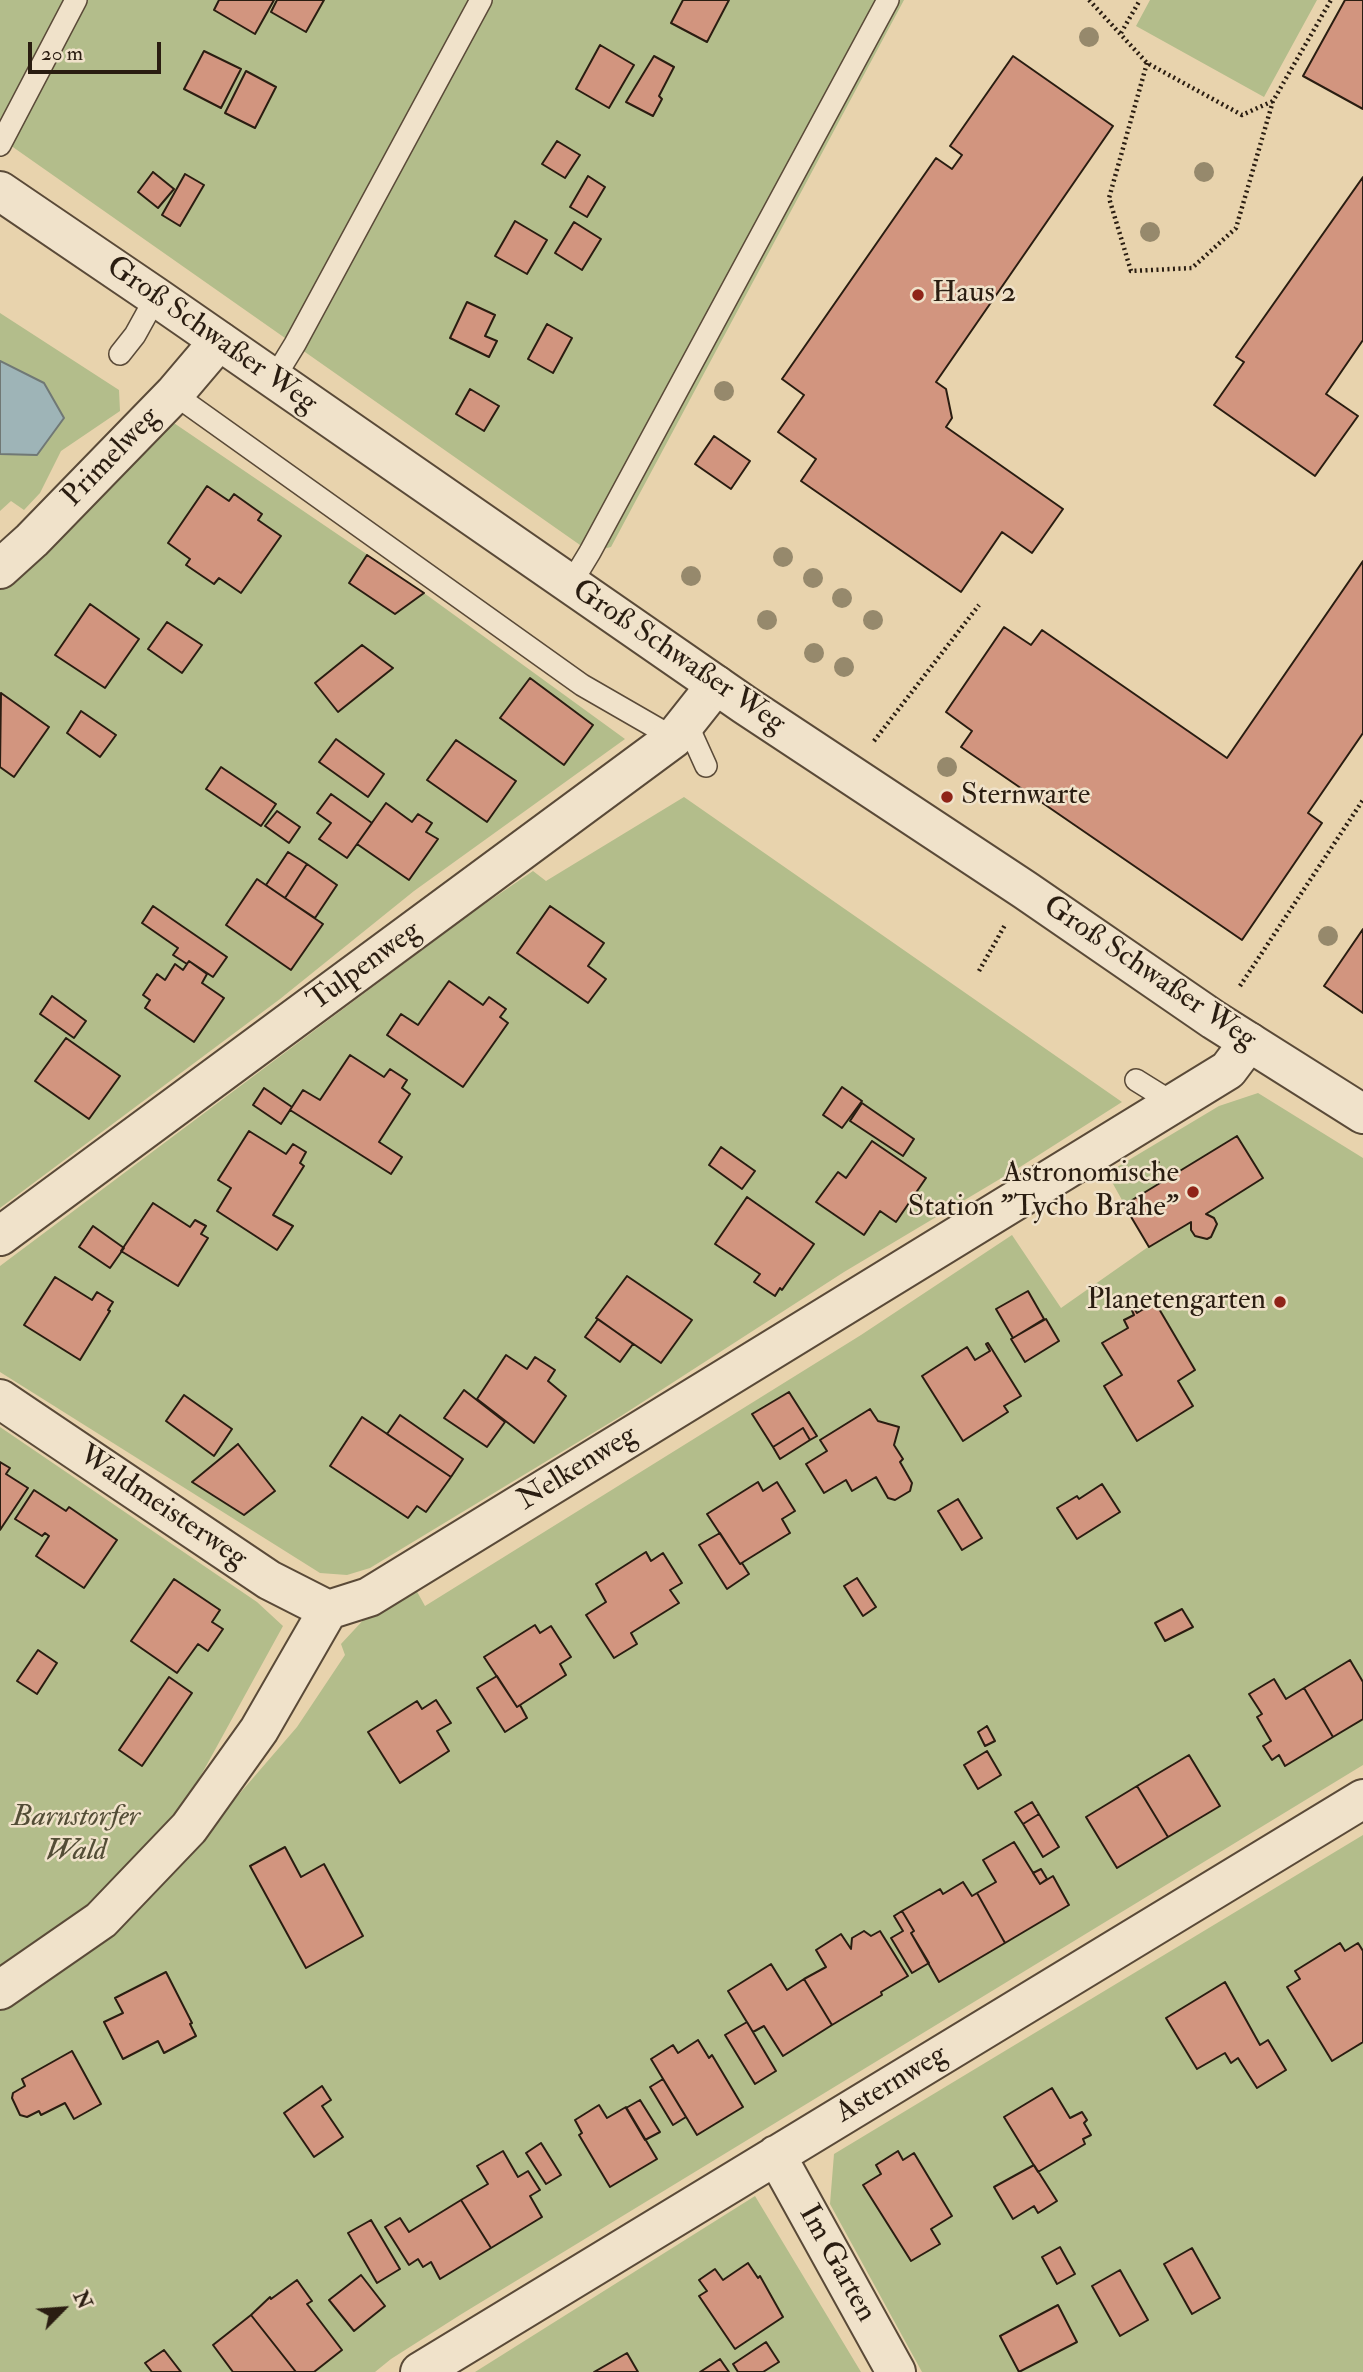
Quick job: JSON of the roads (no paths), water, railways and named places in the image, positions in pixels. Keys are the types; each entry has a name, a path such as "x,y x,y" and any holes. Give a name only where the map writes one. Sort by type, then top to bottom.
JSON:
{"street":[{"name":"Groß Schwaßer Weg","path":"0,191 716,685 1249,1042 1363,1114"},
{"name":"Primelweg","path":"0,569 174,394 219,341"},
{"name":"Tulpenweg","path":"0,1236 681,731 716,685"},
{"name":"Nelkenweg","path":"328,1610 369,1597 1228,1070 1249,1042"},
{"name":"Waldmeisterweg","path":"0,1399 269,1580 328,1610"},
{"path":"0,1990 101,1920 189,1828 259,1730 328,1610"},
{"name":"Asternweg","path":"420,2372 1363,1799"},
{"name":"Im Garten","path":"776,2155 896,2372"}],"lane":[{"path":"0,145 76,0"},
{"path":"273,380 481,0"},
{"path":"570,585 888,0"},
{"path":"120,354 135,335 156,297"},
{"path":"174,394 582,685 681,731 706,766"},
{"path":"1136,1080 1173,1103"}],"water":[{"path":"0,361 44,383 64,418 37,455 0,454"}],"place":[{"name":"Haus 2","path":"918,295"},
{"name":"Sternwarte","path":"947,797"},
{"name":"Astronomische Station \"Tycho Brahe\"","path":"1193,1192"},
{"name":"Planetengarten","path":"1280,1302"}],"park label":[{"name":"Barnstorfer Wald","path":"76,1836"}]}
